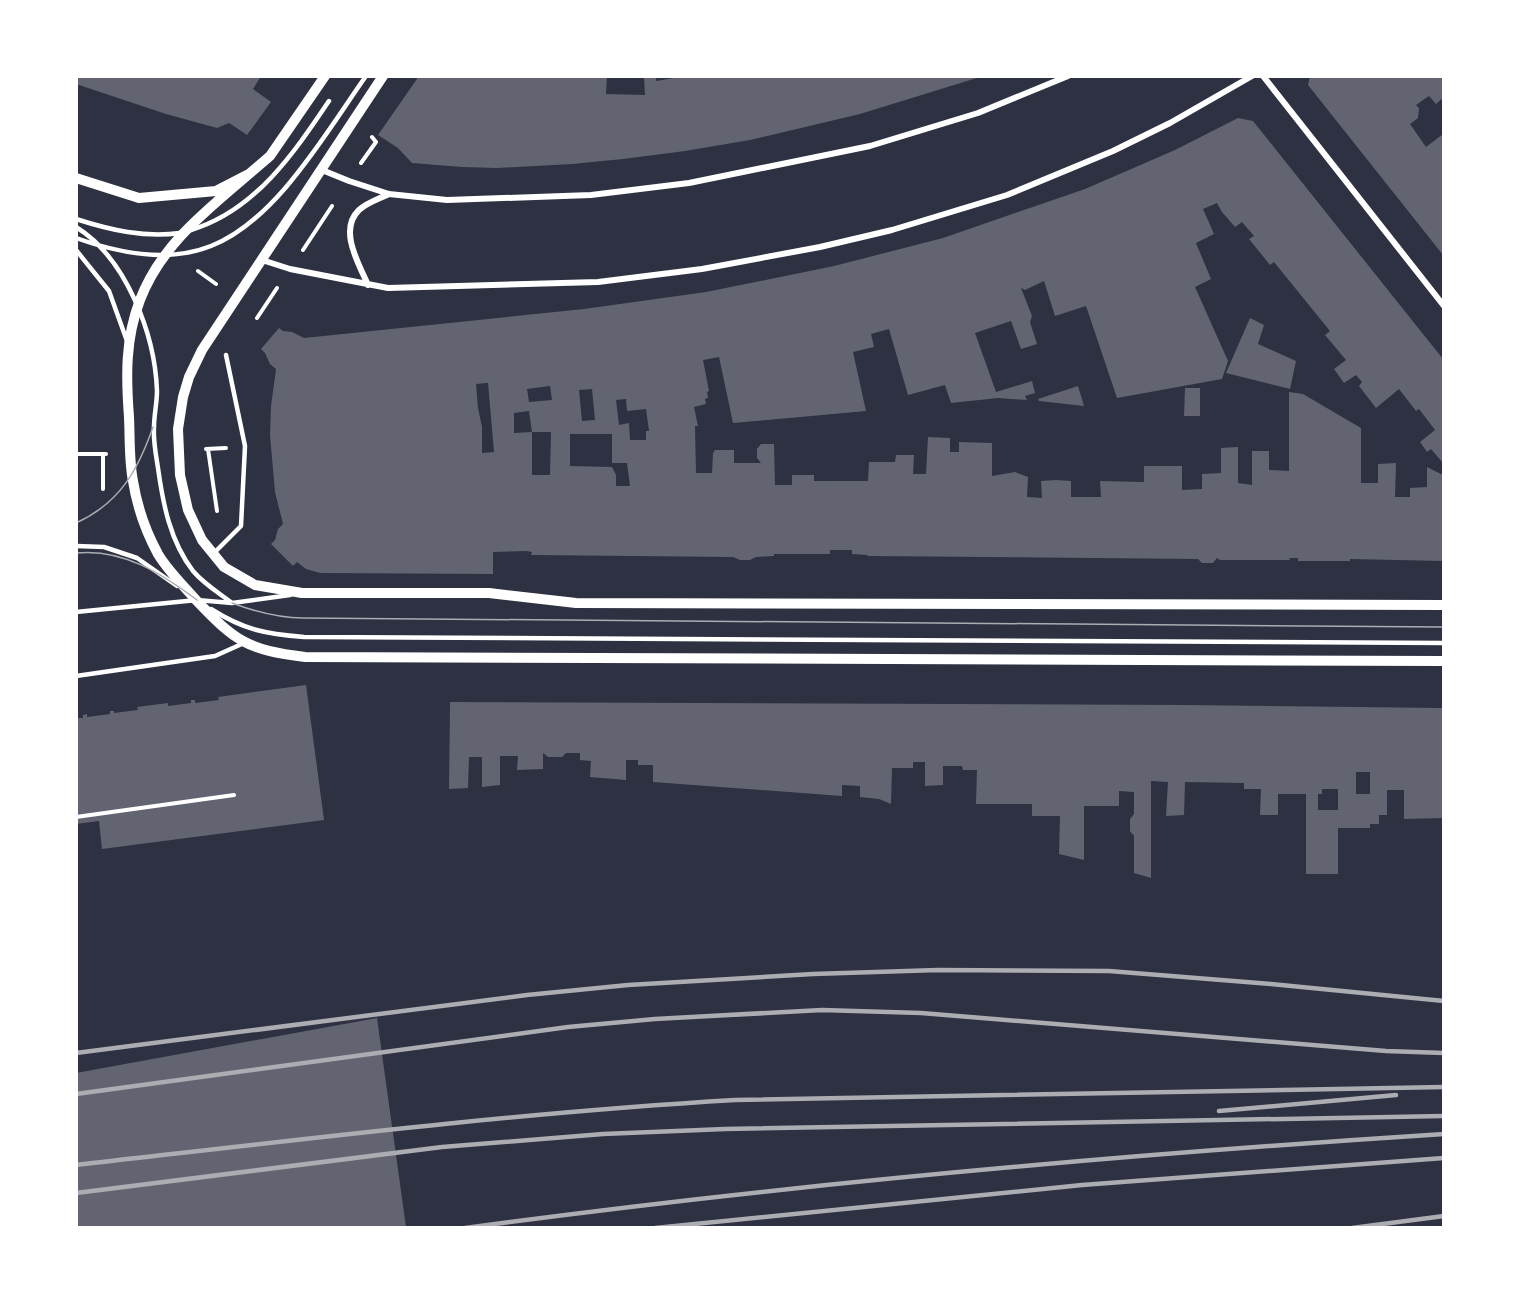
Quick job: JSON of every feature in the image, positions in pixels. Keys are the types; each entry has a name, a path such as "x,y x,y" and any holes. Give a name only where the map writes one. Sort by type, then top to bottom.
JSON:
{"street":[{"path":"325,76 270,156 182,232 154,273 138,308 128,345 126,371 133,481 146,525 159,555 176,579 220,626 244,643 257,649 305,657 1443,661"},
{"path":"384,76 202,350 183,396 178,429 180,475 188,510 202,540 224,567 255,585 302,593 489,593 588,603 1443,605"},
{"path":"322,170 389,194 447,200 591,195 689,183 870,146 978,113 1068,76"},
{"path":"261,260 388,288 598,282 702,269 839,243 892,230 1007,195 1142,137 1252,76"},
{"path":"1263,76 1443,306"},
{"path":"76,178 139,198 216,191 249,174"},
{"path":"368,285 350,239 351,223 357,212 366,205 389,194"}],"lane":[{"path":"76,238 103,248 135,253 167,254 189,253 210,247 228,238 258,215 293,178 366,76"},
{"path":"76,219 120,231 166,235 204,226 225,214 260,188 295,151 329,101"},
{"path":"76,227 103,248 117,268 138,308 150,345 157,390 153,427 155,451 168,523 177,545 193,571 207,585 232,603"},
{"path":"76,250 109,291 128,345"},
{"path":"213,554 241,526 245,446 226,355"},
{"path":"76,546 104,547 137,558 224,617 261,633 304,637 1443,643"},
{"path":"76,612 197,600 232,603 302,593"},
{"path":"76,676 215,657 244,643"}],"path":[{"path":"257,318 376,142 369,133"},
{"path":"76,454 111,453"},
{"path":"103,454 103,489"},
{"path":"76,817 234,795"}],"building":[{"path":"76,76 261,76 253,89 271,102 247,135 229,123 217,128 166,114 76,84"},
{"path":"419,76 607,76 606,94 645,95 644,76 656,76 656,81 674,78 674,76 980,77 860,114 750,140 623,159 497,168 412,163 398,148 378,135"},
{"path":"1310,76 1443,76 1443,98 1436,104 1429,96 1416,105 1419,108 1418,118 1410,124 1426,147 1443,134 1443,255 1308,85"},
{"path":"1238,118 1253,121 1443,359 1443,463 1431,449 1427,452 1420,442 1435,430 1419,409 1416,411 1399,389 1376,408 1359,386 1362,382 1356,375 1344,383 1334,369 1346,360 1325,335 1330,331 1274,262 1270,265 1249,239 1254,236 1242,222 1235,227 1217,203 1203,209 1214,234 1196,243 1211,279 1195,287 1228,361 1222,379 1117,398 1086,306 1055,316 1044,281 1025,290 1021,288 1032,316 1030,322 1037,344 1021,349 1011,321 975,333 996,392 1032,381 1035,393 1025,396 1027,400 998,398 951,403 945,385 908,395 889,329 871,334 874,347 853,352 866,411 733,423 719,357 703,360 709,391 707,392 708,398 705,399 706,404 694,407 698,426 695,426 696,473 712,473 715,450 734,450 734,463 761,463 757,458 757,449 761,444 774,444 775,485 792,485 792,475 814,475 814,481 868,481 869,462 895,462 896,455 914,455 913,474 926,474 928,437 950,438 950,452 959,452 959,442 992,443 992,476 1015,472 1028,477 1027,497 1042,498 1041,481 1056,480 1071,481 1071,497 1101,497 1100,481 1144,482 1144,466 1182,466 1182,490 1202,489 1202,474 1221,473 1221,448 1238,447 1238,483 1252,485 1252,451 1269,451 1269,470 1289,471 1289,392 1303,394 1361,428 1361,483 1378,483 1378,464 1396,463 1395,497 1410,497 1410,488 1427,487 1427,467 1443,475 1443,561 1350,559 1350,561 1298,561 1298,558 1220,560 1217,558 1213,563 1202,563 1198,559 867,556 852,554 852,550 830,550 830,554 774,554 774,556 740,560 733,557 531,555 532,552 526,551 493,552 493,574 320,573 306,569 297,562 293,566 271,544 283,524 275,492 270,435 276,369 261,349 279,328 304,338 584,309 706,292 834,266 943,238 1085,189 1175,150","holes":["488,383 494,452 482,453 482,427 476,384","550,386 552,400 529,402 527,389","592,389 595,420 582,421 579,390","626,399 627,411 646,409 649,431 646,431 646,440 630,440 629,423 619,425 616,400","529,411 532,432 514,433 514,413","532,432 551,432 550,475 532,475","570,434 612,434 612,463 627,463 630,486 616,486 616,475 612,467 570,466"]},
{"path":"1250,318 1264,325 1258,344 1296,361 1290,389 1226,373"},
{"path":"1078,386 1084,406 1039,401 1038,399"},
{"path":"1185,388 1200,388 1200,416 1184,416"},
{"path":"306,685 324,820 102,849 99,821 76,824 76,718 83,718 83,715 87,714 87,717 110,714 110,711 114,713 138,710 137,707 191,703 191,700 195,700 195,703 219,700 218,697"},
{"path":"450,702 1443,708 1443,818 1404,819 1404,790 1387,790 1387,815 1379,815 1379,824 1370,824 1370,828 1338,828 1338,874 1306,874 1306,794 1278,794 1278,815 1260,815 1261,789 1244,789 1244,783 1185,782 1184,815 1166,816 1168,782 1151,781 1151,878 1134,873 1134,836 1130,831 1130,819 1134,814 1134,792 1119,791 1119,806 1084,806 1084,860 1059,854 1060,816 1032,816 1032,804 976,804 977,770 963,770 962,766 943,766 943,785 925,786 925,762 913,762 913,768 892,768 891,804 879,799 860,797 860,786 842,785 842,796 653,782 653,765 638,765 638,760 626,760 626,780 590,777 591,761 580,760 580,753 548,757 543,753 543,769 517,770 518,756 500,756 500,785 482,787 482,757 469,757 468,788 449,789","holes":["1356,772 1370,772 1370,794 1356,794","1322,789 1338,789 1338,810 1318,810 1318,794 1322,794"]},
{"path":"377,1018 406,1227 76,1227 76,1073"}],"tram line":[{"path":"76,523 104,506 125,484 141,457 153,427"},
{"path":"76,553 110,555 126,559 156,572 197,600"},
{"path":"232,603 267,614 303,618 1444,627"}],"railway":[{"path":"76,1053 527,995 628,985 813,974 938,970 1109,971 1444,1001"},
{"path":"76,1094 568,1027 655,1019 822,1010 921,1013 1386,1051 1444,1053"},
{"path":"76,1165 487,1120 735,1100 1444,1087"},
{"path":"1219,1111 1396,1095"},
{"path":"76,1193 442,1147 603,1134 725,1129 1444,1116"},
{"path":"465,1228 831,1184 954,1172 1199,1151 1444,1134"},
{"path":"655,1228 1082,1185 1444,1158"},
{"path":"1352,1228 1444,1216"}]}
